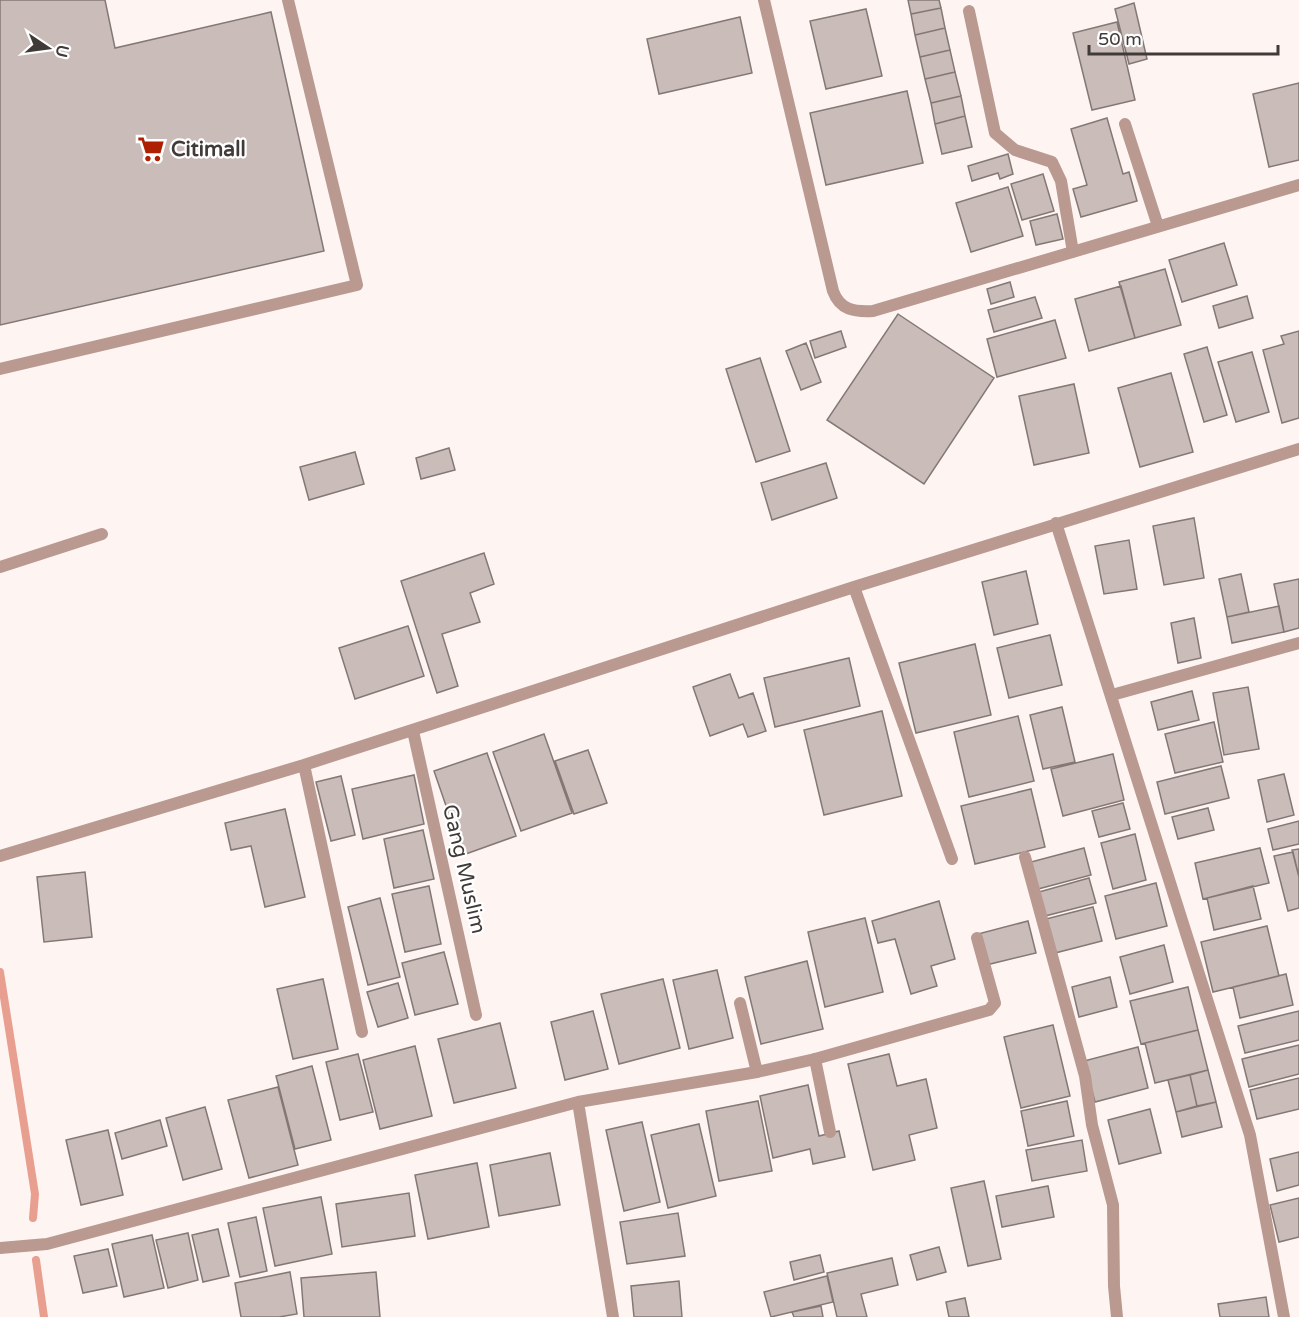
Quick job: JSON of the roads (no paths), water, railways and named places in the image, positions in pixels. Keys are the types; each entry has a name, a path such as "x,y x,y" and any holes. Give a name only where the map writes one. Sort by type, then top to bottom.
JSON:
{"street":[{"path":"0,369 357,285 288,0"},
{"path":"764,0 833,291 842,306 861,312 873,311 1299,185"},
{"path":"969,11 995,133 1015,150 1052,162 1061,181 1073,252"},
{"path":"1125,124 1158,226"},
{"path":"0,856 413,731 854,587 1299,449"},
{"path":"1056,523 1250,1135 1284,1317"},
{"path":"0,567 102,534"},
{"path":"854,587 952,859"},
{"path":"1112,695 1299,643"},
{"name":"Gang Muslim","path":"413,731 476,1015"},
{"path":"304,765 362,1032"},
{"path":"1025,857 1085,1076 1092,1125 1113,1204 1114,1286 1117,1317"},
{"path":"0,1248 47,1244 578,1102 757,1072 815,1059 989,1010 995,1003 977,938"},
{"path":"740,1003 757,1072"},
{"path":"815,1059 830,1132"},
{"path":"578,1102 613,1317"}],"waterway":[{"path":"0,972 35,1194 33,1218"},
{"path":"36,1260 44,1317"}],"place":[{"name":"Citimall","path":"151,149"}]}
